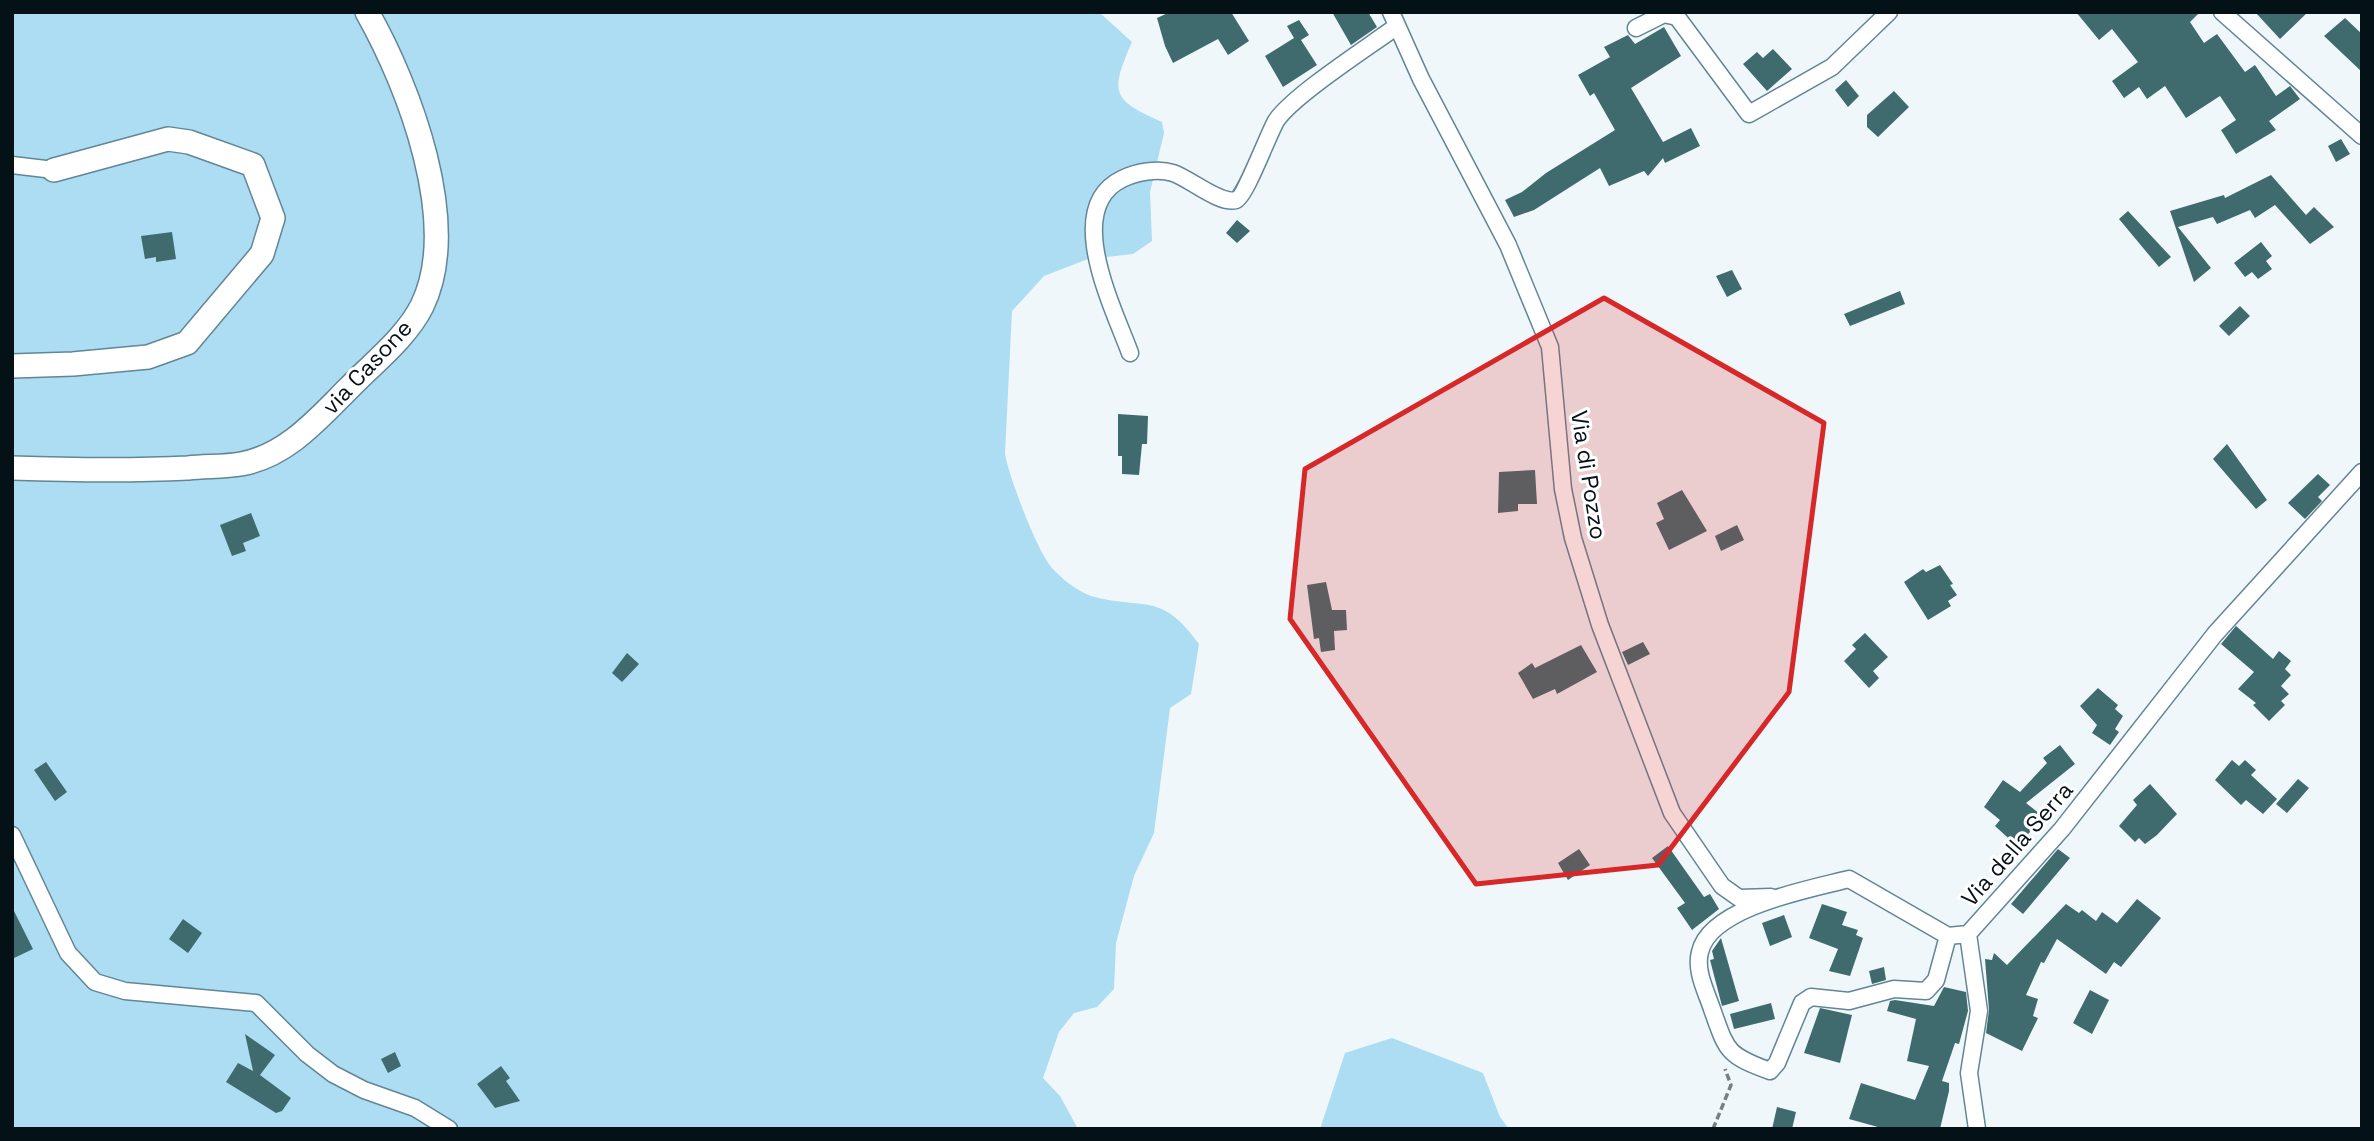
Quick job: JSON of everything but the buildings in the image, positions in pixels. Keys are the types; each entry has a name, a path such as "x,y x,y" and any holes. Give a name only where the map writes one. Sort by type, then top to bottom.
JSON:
{"street":[{"name":"via Casone","path":"12,468 161,469 241,464 274,453 308,429 393,343 421,308 432,281 435,243 432,194 416,115 391,54 367,12"},
{"path":"1636,28 1664,14 1677,17 1749,114 1832,66 1889,12"},
{"path":"2222,12 2362,136"},
{"path":"1130,353 1107,291 1093,239 1100,199 1109,186 1138,174 1163,171 1175,173 1226,200 1236,200 1245,192 1263,145 1279,117 1394,19"},
{"name":"Via di Pozzo","path":"1394,19 1421,79 1508,245 1550,347 1563,489 1573,538 1600,625 1672,813 1722,887 1739,898 1780,897"},
{"path":"12,165 54,170 168,139 189,142 253,164 273,218 262,254 187,343 148,357 73,365 12,366"},
{"name":"Via della Serra","path":"1948,936 1968,934 2062,830 2215,634 2362,472"},
{"path":"12,835 68,953 95,982 125,991 256,1003 307,1054 333,1074 364,1090 415,1108 449,1129"},
{"path":"1849,879 1948,936 1936,980 1926,991 1894,989 1849,1001 1811,997 1802,1003 1777,1063 1770,1071 1741,1060 1726,1048 1699,971 1700,951 1708,934 1723,921 1780,897 1849,879"},
{"path":"1968,934 1979,1011 1969,1073 1977,1129"}],"path":[{"path":"1713,1129 1731,1085 1721,1056 1726,1048"}],"highlighted area":[{"path":"1604,298 1824,423 1789,692 1658,865 1476,884 1290,619 1305,469"}],"shaded area":[{"path":"12,12 1099,12 1132,42 1120,72 1120,92 1124,100 1133,107 1162,122 1164,133 1150,192 1152,241 1133,254 1088,259 1044,276 1012,311 1005,454 1024,513 1046,559 1060,576 1086,594 1162,609 1185,627 1199,644 1191,694 1170,708 1154,833 1134,876 1116,943 1114,989 1097,1007 1074,1013 1059,1032 1043,1078 1060,1096 1078,1129 12,1129"},
{"path":"1392,1038 1483,1073 1500,1117 1509,1129 1320,1129 1345,1053"}]}
